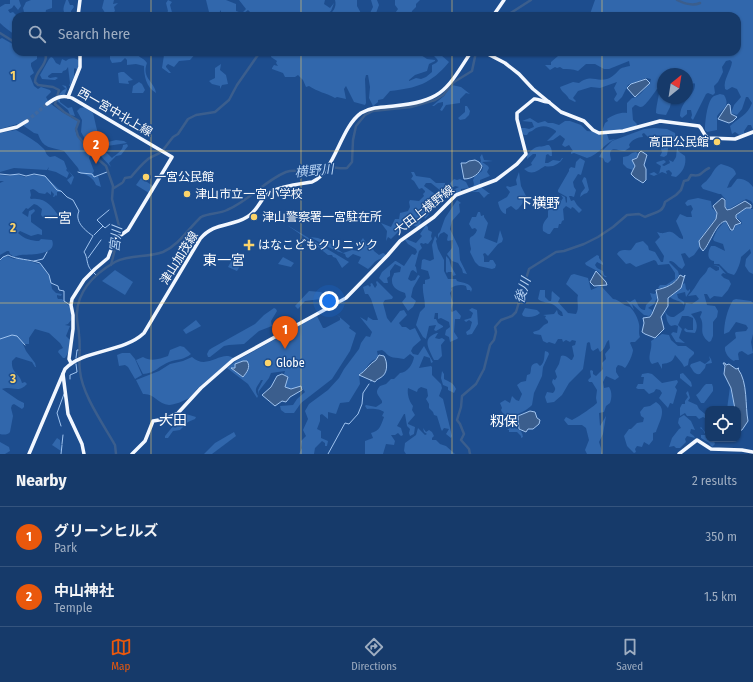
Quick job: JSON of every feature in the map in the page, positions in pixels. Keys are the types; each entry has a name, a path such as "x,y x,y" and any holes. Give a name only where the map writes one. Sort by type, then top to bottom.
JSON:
{"main road":[{"path":"78,12 80,0"},
{"path":"496,12 504,0"},
{"path":"68,97 80,68 80,56"},
{"name":"津山加茂線","path":"73,362 131,342 144,333 200,239 208,231 218,226 247,218 270,192 315,180 321,176 326,170 349,128 358,116 365,111 374,108 416,103 440,94 453,80 468,56"},
{"path":"491,56 519,74 564,114 584,121 593,130 599,133 623,131 664,121 699,126 708,138 735,139 753,132"},
{"name":"西一宮中北上線","path":"47,104 61,96 68,97 172,157 128,230 116,236 108,258 84,280 72,299 71,306 73,315 73,329 69,358 73,362"},
{"name":"大田上横野線","path":"132,454 145,441 153,421 165,419 178,413 201,388 232,361 346,298 400,242 434,217 457,194 496,180 517,164 526,154 517,119 517,113 534,99 545,103 549,102"},
{"path":"0,131 17,127 27,121"},
{"path":"29,454 61,382 63,373 73,362"},
{"path":"61,382 68,414 82,444 84,454"},
{"path":"679,454 697,440 708,448 753,452"}],"shaded area":[{"path":"10,0 19,0 21,6 18,10 14,5 8,10 10,13 12,12 12,33 0,23 0,7 5,4 10,4"},
{"path":"31,0 52,0 52,8 46,10 46,12 24,12 23,8 26,2"},
{"path":"66,0 68,0 70,5 73,5 74,7 71,12 64,12"},
{"path":"104,0 114,0 113,4 118,3 114,7 114,12 104,12 102,8"},
{"path":"168,0 172,2 170,5 172,12 167,12 166,3"},
{"path":"206,0 226,0 236,4 236,11 239,12 221,12 221,10 220,12 209,12"},
{"path":"239,0 325,0 324,4 330,8 334,3 330,12 250,12 248,10 243,12 246,9"},
{"path":"335,0 357,0 357,6 360,12 332,12 335,5"},
{"path":"371,0 377,0 379,5 376,12 370,12 373,7"},
{"path":"395,0 420,0 412,12 396,12 398,9 395,5"},
{"path":"595,0 753,0 753,130 751,125 748,125 744,131 744,135 741,136 735,132 732,134 730,126 748,111 752,103 748,97 746,97 742,109 737,115 731,113 734,105 741,97 737,89 732,87 727,90 725,89 726,78 732,62 730,60 726,61 722,67 723,72 718,82 714,86 715,93 713,95 708,93 706,94 693,120 691,118 691,110 687,110 687,114 682,118 680,116 684,104 693,104 695,84 693,84 693,68 657,68 657,89 643,106 640,107 635,105 632,108 633,120 637,124 636,126 615,132 602,131 605,123 608,121 607,119 617,114 627,113 627,103 632,98 640,95 650,83 651,79 646,78 628,85 622,97 617,102 614,99 617,94 614,88 617,82 600,88 591,87 578,91 573,98 576,101 575,102 569,99 560,87 573,82 579,83 587,79 607,79 613,76 621,68 630,66 629,61 609,69 604,69 595,64 586,64 578,71 563,69 560,67 555,67 550,70 545,65 551,65 551,62 558,56 741,56 741,12 591,12"},
{"path":"2,38 12,44 12,56 37,56 37,59 31,63 34,73 30,76 34,86 38,89 41,87 50,90 51,92 46,97 48,101 47,104 51,104 78,121 79,123 75,129 77,136 91,153 89,158 94,171 93,173 95,177 98,176 101,187 96,185 90,177 80,173 78,168 64,151 45,145 38,134 24,126 28,121 0,129 0,39"},
{"path":"110,56 139,56 147,63 147,76 156,93 150,88 146,81 144,66 136,64 127,65 127,60 125,58 121,62 112,63"},
{"path":"164,56 194,56 190,60 179,61 174,67 168,64 166,67 171,73 162,68"},
{"path":"422,56 427,59 435,60 429,64 427,71 415,75 409,81 416,78 421,79 432,72 432,65 438,61 434,56 442,56 449,62 430,80 416,86 390,91 383,99 378,100 378,102 373,106 369,98 370,87 368,75 366,75 365,79 365,105 354,102 346,86 344,89 346,99 335,98 309,86 306,87 303,80 298,75 295,77 285,77 283,73 272,69 274,65 278,66 276,63 277,61 271,57"},
{"path":"51,57 60,65 62,59 66,61 68,59 75,58 78,60 79,65 77,70 75,68 74,69 74,77 70,86 68,67 62,73 52,73 48,76 50,78 58,78 55,80 42,79 40,75"},
{"path":"221,64 220,70 226,75 228,84 222,85 220,89 220,86 212,84 209,81 215,78 215,68"},
{"path":"124,72 133,80 128,81 129,84 119,83 118,73"},
{"path":"646,79 650,83 635,97 627,88 631,84"},
{"path":"139,82 145,90 143,93 132,93 133,86"},
{"path":"62,85 66,86 67,89 65,94 60,98 60,102 68,108 72,107 75,116 70,115 68,110 57,101 60,94 66,89"},
{"path":"452,85 461,87 470,94 466,93 460,99 460,103 446,105 442,111 440,110 443,102 432,106 444,96"},
{"path":"720,94 724,95 726,99 726,106 717,117 717,130 707,132 705,130 705,122 710,102 714,96"},
{"path":"657,104 671,104 666,115 656,113"},
{"path":"728,104 730,105 731,114 737,117 729,123 718,119"},
{"path":"465,106 467,106 470,111 469,115 465,119 460,120 458,118 465,112"},
{"path":"85,107 93,113 98,135 98,142 93,146 85,139 81,132 82,120 77,111 80,108"},
{"path":"530,118 538,123 545,121 559,125 565,121 570,121 581,125 587,131 607,134 609,140 616,139 587,158 574,153 571,154 573,151 569,145 565,147 562,145 565,139 560,135 553,140 547,141 556,132 550,127 537,127 527,135 524,135 521,128 529,129 534,127 532,122 522,121"},
{"path":"644,129 667,129 675,133 678,151 685,156 684,168 676,177 671,176 672,173 669,170 666,171 667,174 662,172 659,173 661,166 656,163 664,160 666,162 662,165 664,166 670,163 669,160 673,162 676,157 677,148 672,143 669,143 667,155 664,157 660,156 663,142 661,136 657,138 657,141 651,137 649,138 644,133 642,134 643,137 633,140 629,145 630,147 625,151 612,150 610,154 611,160 608,163 605,162 603,158 599,157 603,150 612,141"},
{"path":"16,130 38,143 50,157 55,156 64,161 66,170 69,173 67,178 56,172 48,170 49,167 47,170 14,168 0,172 0,133"},
{"path":"116,140 127,143 107,146 105,148 106,144 100,147 104,143"},
{"path":"127,144 128,146 121,155 116,156 109,163 111,167 98,153 100,150 102,152 105,151 112,158 121,151 123,145"},
{"path":"547,145 551,147 552,156 548,154 546,155 545,163 553,160 560,161 563,158 560,162 553,166 545,166 534,172 524,169 532,165 531,163 536,154 533,154 527,159 527,155 533,149"},
{"path":"641,151 647,155 644,165 646,169 646,180 643,183 631,174 635,166 632,160 637,158"},
{"path":"636,152 638,154 637,157 632,160 634,164 633,170 627,168 623,164 623,157"},
{"path":"482,154 484,160 493,161 482,162 488,166 489,168 487,172 490,176 480,180 480,185 473,188 473,180 475,176 482,171 483,167 480,163 480,157"},
{"path":"580,158 585,161 581,175 578,174 573,182 576,190 574,197 569,196 571,201 574,200 582,210 579,213 574,208 572,207 571,209 566,206 563,209 564,220 561,224 559,224 558,228 554,228 550,234 548,234 543,231 543,229 544,223 548,217 548,211 556,196 561,201 563,198 561,195 565,197 566,203 567,202 567,197 558,192 558,190 569,169 571,167 575,168 576,162"},
{"path":"475,160 482,166 481,169 475,176 464,179 461,163"},
{"path":"721,164 732,168 736,174 730,181 727,188 731,187 737,179 746,181 753,187 753,204 751,201 746,199 729,209 726,208 726,200 721,194 703,189 701,186"},
{"path":"67,169 74,177 71,185 67,180 72,176 73,177"},
{"path":"411,172 414,172 416,176 430,178 436,183 445,183 441,191 431,183 426,183 424,186 435,194 445,193 454,179 460,179 466,182 469,188 461,189 461,191 456,193 451,191 451,194 446,194 440,197 435,195 435,205 431,205 427,208 430,213 425,219 424,216 421,216 420,225 417,227 403,223 400,230 391,239 388,237 386,241 387,231 381,223 391,227 395,219 399,219 400,213 408,211 410,207 410,200 419,201 424,196 423,194 425,191 422,188 419,189 411,179 413,176","holes":["455,186 459,187 451,191 451,189"]},
{"path":"519,172 521,186 527,198 518,209 516,210 511,206 506,209 506,214 500,208 498,202 507,197 510,192 506,187 507,186 510,187 517,185 516,180"},
{"path":"654,172 658,174 654,176 649,174"},
{"path":"16,174 25,177 33,175 45,176 62,192 57,192 57,196 56,195 53,197 54,194 51,191 51,195 47,192 45,194 39,193 33,189 30,190 30,198 41,199 48,203 60,217 68,217 69,219 65,218 62,220 58,218 57,220 55,216 50,220 44,218 41,215 42,209 34,204 28,209 26,208 22,213 28,217 29,211 34,209 35,211 31,215 31,222 42,230 42,235 38,234 31,236 20,231 18,233 31,240 52,240 53,245 47,252 19,255 14,257 9,251 7,251 0,255 0,183 4,181 0,181 0,175 9,176"},
{"path":"584,177 586,178 589,190 580,197 585,188 582,181"},
{"path":"141,178 153,186 149,193 136,185"},
{"path":"481,187 490,194 484,198 479,192 470,192 476,191"},
{"path":"698,198 711,201 712,208 716,212 716,218 699,240 699,248 694,255 689,258 685,253 681,254 685,265 682,269 673,262 669,262 678,271 679,275 676,280 667,287 658,288 660,285 666,285 675,279 675,273 669,264 658,265 654,260 636,267 630,263 626,264 617,254 622,250 631,250 636,243 643,241 648,246 649,250 655,252 661,262 663,262 664,256 655,242 660,237 657,232 671,232 683,239 676,221 680,214 687,217 692,217 691,212 693,209 691,205 687,206 685,203 688,200"},
{"path":"722,198 725,200 725,207 727,210 745,201 751,205 751,208 746,208 736,215 736,218 741,223 735,225 733,230 731,230 726,221 722,222 703,251 700,247 699,241 716,219 717,213 713,206"},
{"path":"457,200 461,203 459,204 460,212 452,221 450,229 459,248 460,260 467,274 463,273 458,263 452,261 447,254 452,248 453,240 448,241 448,235 444,232 440,234 438,238 438,234 445,218"},
{"path":"745,209 753,209 753,274 749,272 745,266 746,259 751,253 750,249 741,257 739,266 734,275 728,273 719,264 714,264 714,261 709,257 709,250 711,246 715,246 725,251 723,244 714,241 713,239 717,230 724,222 726,222 730,231 734,230 736,225 742,224 736,217"},
{"path":"478,212 480,212 481,216 484,215 488,223 484,238 497,243 500,230 503,239 502,242 498,244 488,256 485,253 483,254 484,262 493,260 496,265 495,268 492,269 479,266 475,262 470,252 470,238 477,230 475,228 472,229 469,224 472,217 476,217"},
{"path":"287,225 349,262 342,268 336,258 332,255 328,255"},
{"path":"426,225 428,230 432,232 432,239 428,244 420,244 422,248 419,251 415,266 417,273 413,270 411,271 408,279 411,281 415,280 418,275 420,276 413,288 411,297 416,301 413,307 408,311 402,302 406,297 405,293 396,289 392,282 394,273 400,272 401,267 395,264 390,271 390,276 387,278 388,283 384,283 379,278 382,272 395,261 404,266 412,254 415,255 417,252 416,249 405,240 406,239 416,243 422,236 420,234"},
{"path":"435,236 437,239 438,249 444,260 444,271 448,279 456,279 457,281 468,284 472,289 471,292 470,290 467,290 466,286 463,285 451,288 452,290 450,293 453,303 451,311 456,310 461,316 460,319 455,319 454,332 458,338 450,342 449,337 445,335 446,330 450,327 449,322 441,318 438,319 438,313 435,313 434,319 436,319 443,327 436,331 434,330 436,325 429,326 426,339 423,337 416,325 420,312 425,307 423,284 425,284 425,280 430,278 428,271 421,269 422,260 424,259 430,261 434,259 432,245"},
{"path":"310,237 318,238 336,246 337,249 343,253 352,250 359,251 358,245 363,238 367,244 372,238 374,241 372,247 374,251 379,255 383,253 385,256 384,258 376,261 368,269 358,263 361,257 353,254 348,258 345,254 334,250"},
{"path":"597,255 599,256 603,265 597,262 595,265 603,271 604,275 607,277 585,263"},
{"path":"7,256 14,259 20,257 42,265 50,278 52,289 56,293 62,294 61,296 57,295 58,299 62,299 70,307 72,319 65,325 70,326 66,336 70,340 68,353 65,358 63,358 58,352 63,348 60,343 49,333 35,329 29,338 29,344 23,344 36,367 32,362 16,357 12,361 14,371 22,383 25,382 27,384 18,389 2,389 24,403 24,407 22,409 14,404 12,405 11,408 13,416 10,432 4,435 0,434 0,261 3,257"},
{"path":"446,256 449,259 456,275 453,276 452,272 446,272"},
{"path":"283,257 294,263 291,267 278,264"},
{"path":"232,260 240,266 237,271 228,267"},
{"path":"713,265 719,266 726,274 723,273 721,275 729,280 731,284 722,297 714,296 710,299 707,294 704,294 707,305 715,306 718,311 717,317 713,322 713,336 711,341 709,342 705,339 702,333 702,320 700,317 701,311 691,314 696,323 697,328 695,333 686,332 684,330 685,328 688,330 693,330 693,318 682,316 678,325 682,329 679,338 685,343 676,342 671,334 673,332 677,333 678,326 671,326 669,324 665,311 668,316 674,317 684,310 686,303 692,304 699,299 696,295 688,296 708,268 710,267 716,271 719,270 719,267"},
{"path":"115,270 133,282 125,295 102,281"},
{"path":"596,271 607,285 594,286 590,282"},
{"path":"574,274 588,278 591,290 600,286 602,287 613,299 618,300 630,307 638,319 640,337 635,342 630,343 633,352 626,367 625,368 618,365 616,372 619,377 615,380 606,376 603,382 604,388 609,387 611,397 610,403 606,406 604,412 599,413 600,426 606,416 603,434 599,442 602,454 587,454 585,450 589,440 586,428 582,425 568,425 564,420 566,417 572,420 574,419 597,403 597,390 592,382 589,382 588,380 591,377 591,370 596,376 603,369 602,363 606,359 605,354 610,348 609,340 600,352 598,348 593,351 590,343 587,343 583,369 569,383 562,395 554,402 547,403 545,397 547,392 553,393 555,390 552,382 553,379 555,380 557,377 555,371 561,356 568,357 572,360 574,356 572,346 575,345 576,341 572,340 570,342 566,340 563,342 562,339 558,339 555,344 549,342 547,343 543,341 541,335 534,334 533,332 539,330 548,323 545,318 546,316 543,315 554,314 557,310 558,314 563,316 562,312 554,305 538,299 540,290 545,290 545,297 549,301 551,301 552,291 560,298 558,302 568,313 576,314 578,309 578,295 566,284 571,275"},
{"path":"680,275 684,277 685,275 681,288 668,298 668,306 661,317 664,329 655,338 645,334 642,332 644,323 643,318 650,317 652,314 658,300 656,290 673,284"},
{"path":"377,281 393,297 392,299 385,300 383,303 387,318 391,323 400,311 404,310 407,315 399,323 402,327 406,327 410,330 415,328 421,340 413,347 411,351 413,354 418,355 424,346 433,362 431,363 430,358 424,356 419,368 431,366 432,375 441,384 442,388 439,396 443,399 452,436 451,438 446,434 449,429 444,428 442,431 437,416 434,415 429,408 429,404 426,399 428,396 427,389 421,387 417,392 408,388 410,402 413,406 412,410 415,415 408,424 415,427 414,434 410,436 410,429 407,426 404,414 397,426 401,428 403,435 401,436 398,433 391,435 395,441 394,445 386,444 383,454 365,454 365,441 373,438 371,433 380,427 384,417 382,416 384,412 376,409 367,409 365,406 376,407 382,403 377,394 378,388 407,370 414,357 410,354 404,359 393,357 389,356 382,350 377,351 378,356 364,371 359,374 360,384 349,402 340,403 336,414 328,412 328,419 322,414 320,415 320,421 317,429 321,431 321,438 328,441 327,446 325,446 325,443 322,441 315,448 314,454 299,454 302,448 301,441 306,436 303,430 308,419 305,411 309,404 328,390 339,378 366,336 370,337 372,332 360,317 367,321 368,317 373,320 378,320 371,299 368,294 365,294 363,287 368,285 370,287 370,284 372,283 375,288"},
{"path":"685,283 686,289 688,291 690,289 686,297 685,292 677,294 678,298 684,302 684,305 670,297"},
{"path":"309,291 321,292 329,299 327,301 321,299 305,301 298,309 295,306"},
{"path":"650,293 656,293 657,298 654,304 648,308 652,310 652,313 649,316 644,315 632,304 634,310 626,300 630,302 635,299 640,308 645,310 646,305 652,299"},
{"path":"733,300 751,301 753,303 753,334 751,342 753,353 748,355 742,351 739,352 739,360 734,361 727,355 725,347 736,338 736,332 746,331 748,328 746,325 736,322 729,332 724,334 725,321 728,312"},
{"path":"274,308 277,311 271,321 272,326 259,331 244,344 224,346 208,357 207,354 209,350 255,324"},
{"path":"472,308 477,310 478,324 472,334 467,335 466,332 470,329 472,322 469,320 466,322 464,320 471,318 473,313 469,310"},
{"path":"525,308 537,310 540,313 532,317 523,316 522,314"},
{"path":"317,316 323,328 340,320 340,317 350,326 349,328 356,333 350,351 332,379 301,403 294,413 285,413 281,410 280,406 293,405 305,392 301,386 291,389 285,387 288,377 284,374 285,371 271,373 259,391 259,395 258,390 263,380 261,380 256,389 258,396 257,398 248,384 227,368 236,361"},
{"path":"196,320 201,326 186,334 183,330"},
{"path":"437,333 435,338 442,338 445,340 441,345 442,356 438,360 434,360 428,341 432,335"},
{"path":"662,334 669,335 671,340 678,346 686,346 694,352 689,359 688,365 684,367 675,355 670,362 662,364 662,369 658,362 652,364 650,362 651,341"},
{"path":"180,346 184,347 191,354 166,363 150,373 143,374 136,360 143,357 146,359 156,360 168,356 170,350"},
{"path":"545,351 549,354 543,367 542,376 534,393 532,405 516,415 511,416 503,414 500,403 505,400 510,403 512,396 519,401 522,394 517,385 526,381 527,375 530,374 533,364 537,363 540,366 542,365"},
{"path":"122,353 130,353 135,359 142,375 135,379 128,367 125,365 119,366 117,355"},
{"path":"379,355 384,356 386,362 386,371 383,376 375,382 359,375 376,360"},
{"path":"224,356 233,358 197,389 190,397 182,402 169,405 162,403 150,395 143,394 136,380 159,371 170,364 192,357 203,362"},
{"path":"709,356 712,363 706,364 705,368 700,374 695,373 690,366 691,364 700,361 705,364 710,360"},
{"path":"247,361 249,367 243,377 231,368 235,368 235,364"},
{"path":"723,363 726,365 729,364 736,369 739,368 738,369 743,380 746,394 748,421 742,430 741,406 734,406 731,388 724,374 725,366"},
{"path":"442,371 444,374 444,379 454,385 456,389 454,393 448,390 448,387 443,385 441,378"},
{"path":"683,373 691,382 691,387 680,378 680,374"},
{"path":"282,374 288,377 285,387 291,389 301,386 302,390 290,397 286,402 282,401 275,406 262,395 271,387 277,376"},
{"path":"642,374 652,374 662,383 677,380 678,382 675,387 677,390 673,404 670,403 668,408 659,398 662,393 660,390 656,389 654,392 649,394 644,389 636,388 638,384 643,384 644,377 641,377"},
{"path":"706,384 712,384 713,391 704,403 701,403 696,395"},
{"path":"730,387 734,406 727,406"},
{"path":"688,391 690,398 688,401 697,405 705,414 705,418 703,417 699,419 696,416 687,416 685,413 680,416 680,408 682,404 685,404 688,397 686,393"},
{"path":"656,402 660,405 662,416 656,432 653,433 653,440 649,445 644,442 642,447 637,446 635,449 636,452 634,453 627,446 624,436 629,429 637,423 643,422 644,418 641,416 640,412 644,407 650,406"},
{"path":"530,411 535,412 537,418 540,420 539,424 533,429 528,429 526,432 519,429 518,416"},
{"path":"181,414 196,417 180,430 173,431 168,438 165,438 165,436"},
{"path":"684,415 691,421 695,430 691,429 690,433 695,438 687,436 685,439 686,442 680,448 676,448 674,446 669,447 672,438 681,428 678,423 679,418"},
{"path":"418,428 425,435 427,434 424,432 423,428 426,432 429,430 432,432 434,436 432,440 436,440 440,444 446,446 455,454 406,454 404,451 405,443 416,435"},
{"path":"510,428 515,428 522,432 523,437 521,438 517,432 509,432 509,430 507,430"},
{"path":"234,432 236,436 212,454 204,454 215,443"},
{"path":"701,435 705,435 705,440 701,438"},
{"path":"57,438 60,440 61,451 52,445"},
{"path":"0,442 9,447 10,451 5,454 0,454"},
{"path":"707,442 714,442 715,444 712,447"}],"waterway":[{"name":"横野川","path":"512,12 531,0"},
{"path":"677,0 691,4 700,3"},
{"name":"宮川","path":"0,33 12,40"},
{"name":"宮川","path":"46,56 46,60 35,78 35,82 38,85 53,87 59,90 55,104 64,112 79,121 76,129 78,136 92,154 106,166 113,186 112,199 119,226 118,237 111,265"},
{"path":"163,150 173,137 178,134 188,119 196,115 215,112 229,100 237,85 257,56"},
{"name":"横野川","path":"116,454 115,445 89,399 80,371 80,340 77,313 81,297 89,283 101,271 115,262 127,258 157,254 169,249 179,241 201,217 224,211 235,206 271,180 286,172 308,171 326,167 347,168 352,162 353,140 356,126 365,115 373,111 411,107 435,100 443,95 454,82 472,71 475,56"},
{"path":"123,182 125,178 131,177 148,159 161,152"},
{"name":"後川","path":"470,454 469,449 461,440 464,434 457,420 461,407 462,396 476,384 484,369 490,345 494,340 496,332 495,327 501,320 512,316 516,312 529,269 556,252 564,251 584,244 598,237 627,215 639,214 645,217 660,211 665,202 681,190 684,181 688,180 691,175 700,175 709,168"},
{"path":"78,172 92,174 94,177 107,172"},
{"path":"0,174 19,174 26,176 34,174 45,176 57,190 61,191 73,200 79,211 79,222 84,229 93,236 84,252 88,266 91,270"},
{"path":"114,188 122,183"},
{"path":"103,226 97,220 109,210"},
{"path":"94,235 103,226 105,228 110,224"},
{"path":"88,258 101,240"},
{"path":"34,261 43,259 47,252"},
{"path":"0,260 8,255 40,263 49,275 51,283 58,286 59,290 64,291 64,301 70,305"},
{"path":"0,339 12,335 17,336 25,345"},
{"name":"宮川","path":"76,358 77,350 80,350"},
{"path":"70,379 70,375 77,372 76,364"},
{"path":"328,454 345,423 349,424 358,414 362,404 363,393 369,384"},
{"path":"61,426 57,413 64,394"},
{"path":"62,444 63,435"},
{"path":"61,454 62,445"}],"tunnel":[{"path":"27,121 47,104"}],"place":[{"name":"高田公民館","path":"717,142"},
{"name":"中山神社","path":"96,164"},
{"name":"一宮公民館","path":"146,177"},
{"name":"津山市立一宮小学校","path":"187,194"},
{"name":"津山警察署一宮駐在所","path":"254,217"},
{"name":"はなこどもクリニック","path":"249,245"},
{"name":"グリーンヒルズ","path":"285,349"},
{"name":"Globe","path":"268,363"}],"district":[{"name":"下横野","path":"539,203"},
{"name":"一宮","path":"58,218"},
{"name":"東一宮","path":"224,260"},
{"name":"大田","path":"173,420"},
{"name":"籾保","path":"504,421"}]}
